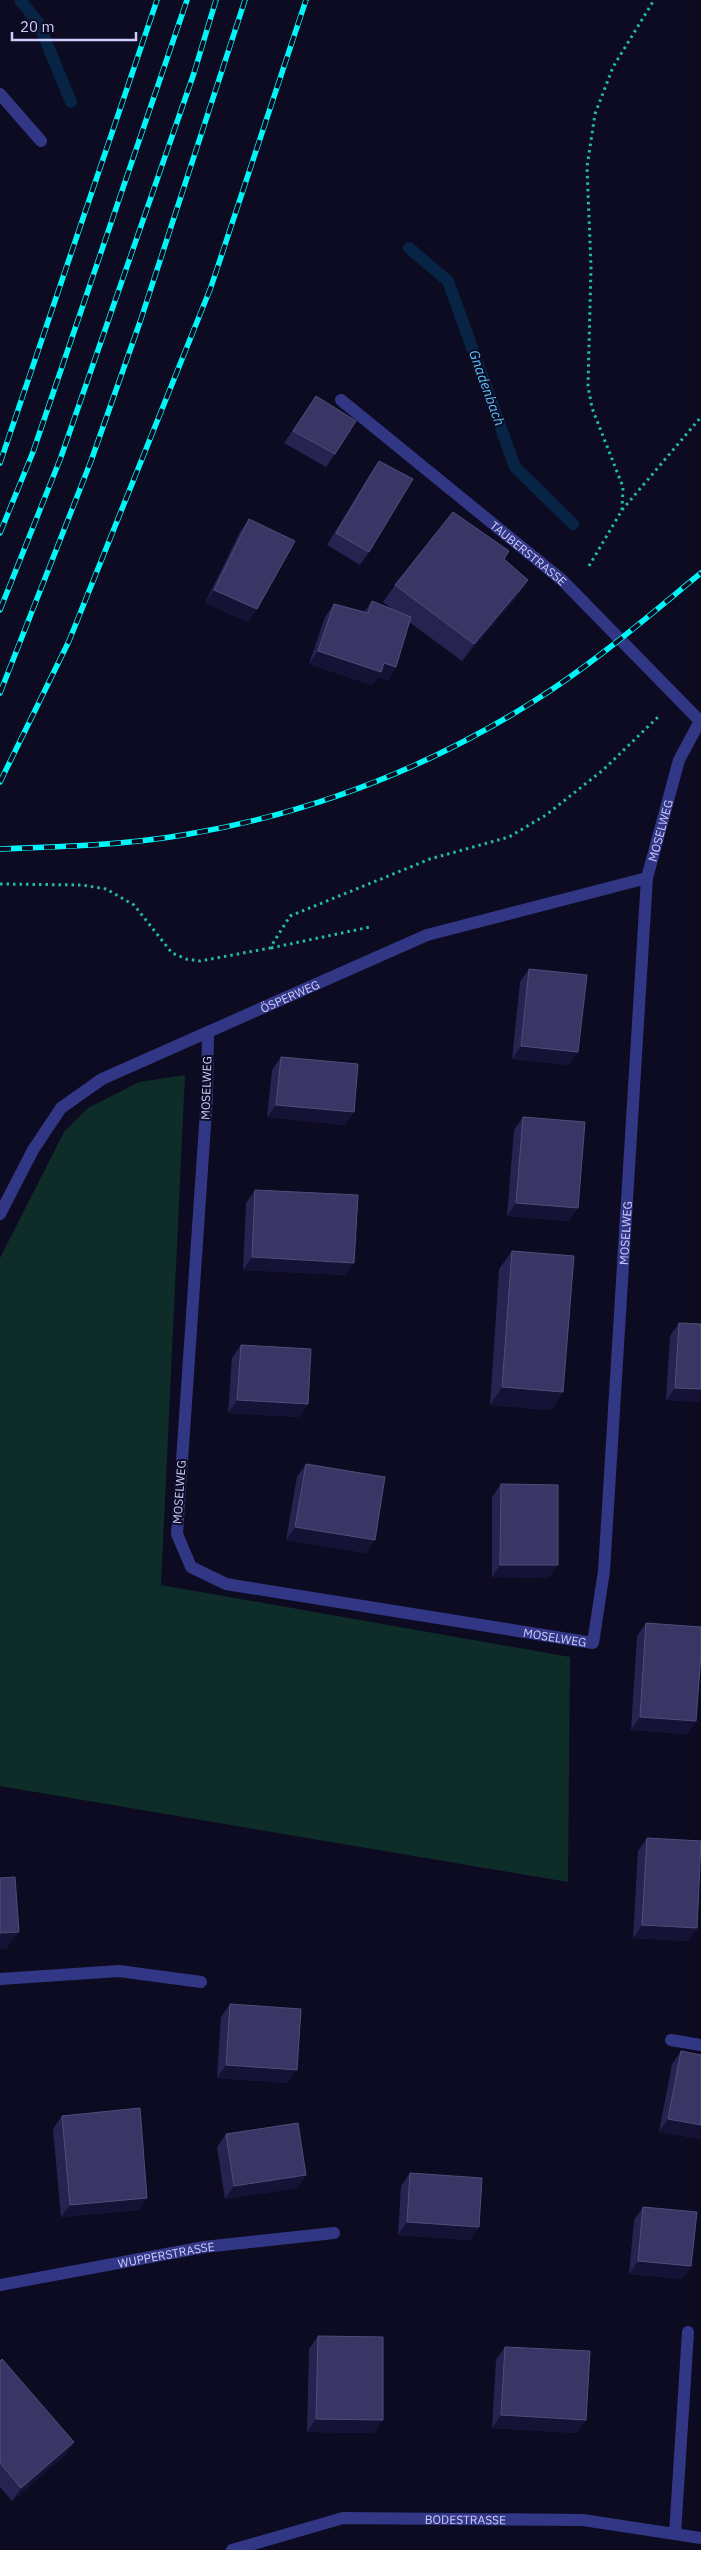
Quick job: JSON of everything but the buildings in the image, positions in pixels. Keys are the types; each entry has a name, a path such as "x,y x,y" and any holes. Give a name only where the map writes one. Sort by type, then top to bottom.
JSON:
{"street":[{"path":"0,94 41,141"},
{"name":"TAUBERSTRASSE","path":"341,400 562,580 679,698 700,722"},
{"name":"MOSELWEG","path":"208,1032 207,1096 176,1534 191,1567 226,1584 593,1643 604,1571 647,878 678,760 700,722"},
{"name":"ÖSPERWEG","path":"0,1214 33,1150 61,1108 102,1079 427,935 647,878"},
{"path":"0,1979 119,1970 201,1982"},
{"path":"671,2040 701,2045"},
{"name":"WUPPERSTRASSE","path":"0,2285 204,2247 334,2233"},
{"path":"675,2534 688,2332"},
{"name":"BODESTRASSE","path":"232,2550 343,2518 584,2520 701,2538"}],"path":[{"path":"622,510 623,487 592,408 588,386 591,267 587,168 595,114 614,66 654,0"},
{"path":"573,593 622,510 701,417"},
{"path":"270,948 290,916 430,859 509,837 546,815 604,770 679,698"},
{"path":"0,884 82,885 106,889 134,905 172,953 186,959 200,961 372,927"}],"green space":[{"path":"185,1075 161,1585 570,1657 568,1882 0,1786 0,1258 64,1132 88,1108 139,1082"}],"waterway":[{"name":"Gnadenbach","path":"20,0 38,22 71,102"},
{"name":"Gnadenbach","path":"409,248 448,281 515,467 573,524"}],"railway":[{"path":"0,463 157,0"},
{"path":"0,533 33,452 187,0"},
{"path":"0,610 61,457 194,73 216,0"},
{"path":"0,693 91,461 140,322 245,0"},
{"path":"0,782 69,641 211,287 306,0"},
{"path":"0,849 119,843 189,834 279,814 367,785 451,748 531,703 597,657 701,573"}]}
